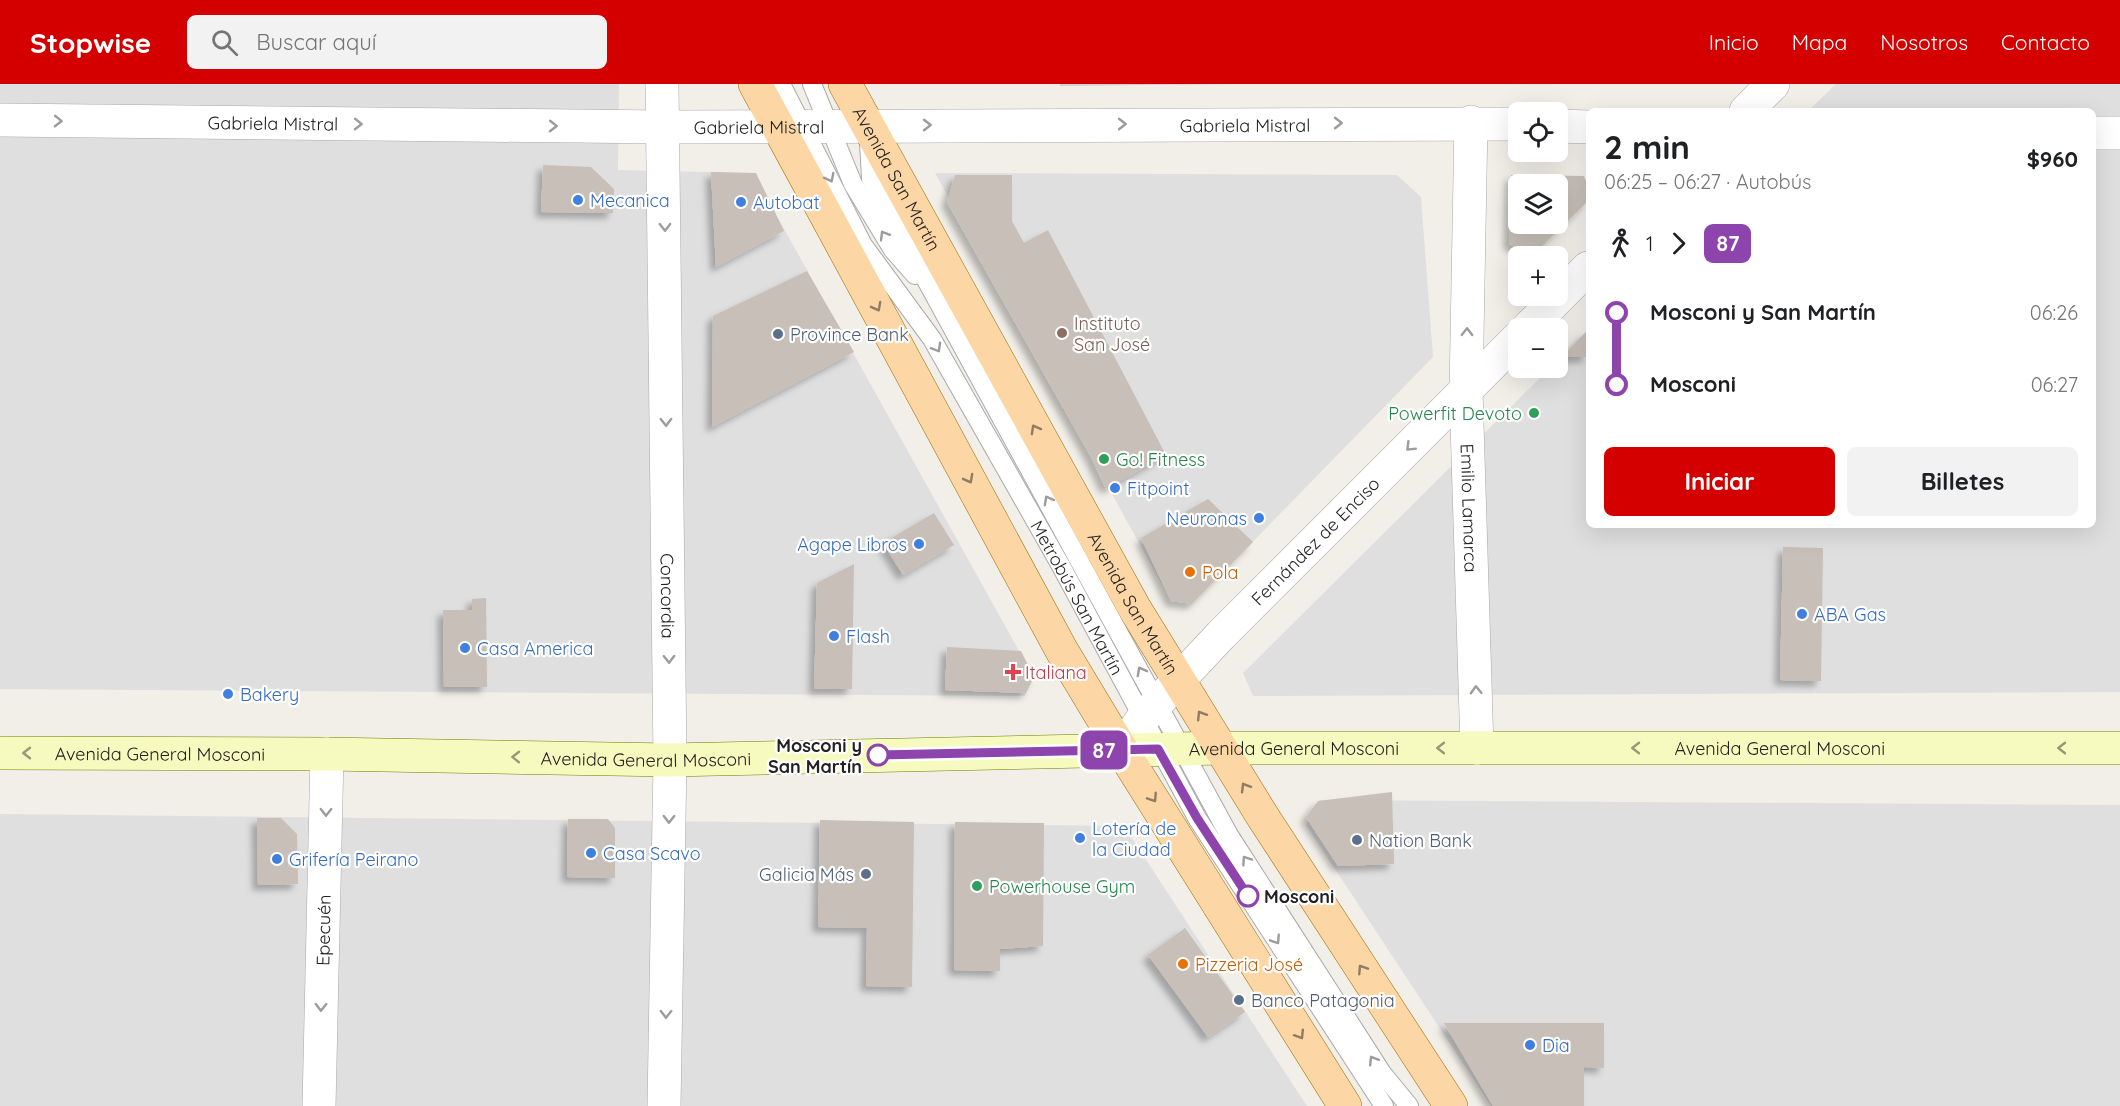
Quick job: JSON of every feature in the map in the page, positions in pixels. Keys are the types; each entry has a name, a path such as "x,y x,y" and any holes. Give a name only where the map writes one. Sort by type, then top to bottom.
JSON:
{"main road":[{"path":"755,84 805,126 1056,639 1121,749 1345,1106"},
{"name":"Avenida San Martín","path":"845,84 1135,609 1160,701 1222,748 1263,818 1451,1106"},
{"name":"Avenida General Mosconi","path":"0,753 327,754 670,760 1222,748 2120,748"}],"street":[{"name":"Concordia","path":"662,84 670,760 664,1106"},
{"path":"1749,108 1773,84"},
{"name":"Gabriela Mistral","path":"0,120 664,127 1508,124"},
{"name":"Emilio Lamarca","path":"1471,122 1466,391 1478,748"},
{"path":"1568,126 1586,127"},
{"path":"2096,133 2120,133"},
{"path":"1538,318 1586,270"},
{"name":"Fernández de Enciso","path":"1121,749 1160,701 1508,348"},
{"name":"Epecuén","path":"319,1106 327,754"}],"lane":[{"name":"Metrobús San Martín","path":"781,84 805,126 863,245 932,339 1061,566 1160,701"},
{"name":"Metrobús San Martín","path":"812,84 805,126 854,184 893,250 934,297"},
{"name":"Metrobús San Martín","path":"868,125 871,179 934,297 959,337 1160,701 1170,749 1197,818 1384,1106"},
{"name":"Metrobús San Martín","path":"1170,749 1382,1073 1409,1106"}],"shaded area":[{"path":"0,84 619,84 618,170 753,173 1033,676 1025,696 0,689"},
{"path":"1060,84 1228,84 1060,86"},
{"path":"1836,84 2120,84 2120,692 1253,696 1243,673 1540,378 1568,378 1568,350 1586,331 1586,528 2096,528 2096,108 1811,108"},
{"path":"935,173 1397,175 1421,197 1433,357 1192,604 1171,601"},
{"path":"1320,800 2120,805 2120,1106 1491,1106 1306,825"},
{"path":"0,814 1124,826 1307,1106 0,1106"}],"building":[{"name":"Mecanica","path":"543,165 591,167 614,189 613,213 541,212"},
{"name":"Autobat","path":"711,172 756,173 784,231 716,267"},
{"name":"Instituto San José","path":"955,175 1012,175 1012,221 1024,243 1048,230 1166,455 1106,489 1091,457 947,202"},
{"path":"1568,176 1584,176 1586,203 1568,221"},
{"path":"1509,234 1554,234 1542,246 1509,244"},
{"name":"Province Bank","path":"807,271 854,352 712,427 713,316"},
{"path":"1586,332 1586,357 1568,357 1568,351"},
{"name":"Pola","path":"1208,499 1253,542 1192,604 1171,601 1141,538"},
{"name":"Agape Libros","path":"934,513 954,545 903,575 883,543"},
{"name":"ABA Gas","path":"1783,547 1823,548 1821,681 1780,680"},
{"name":"Flash","path":"854,564 852,689 814,689 817,583"},
{"name":"Casa America","path":"486,598 487,687 444,687 443,610 472,610 472,599"},
{"path":"947,647 1021,651 1034,677 1026,693 945,690"},
{"name":"Nation Bank","path":"1392,792 1394,864 1338,866 1306,817 1318,801"},
{"name":"Grifería Peirano","path":"257,818 281,818 297,834 298,884 258,885"},
{"name":"Casa Scavo","path":"568,819 608,819 615,828 615,878 567,877"},
{"name":"Galicia Más","path":"820,820 914,822 912,987 866,986 867,928 818,927"},
{"path":"955,822 1044,823 1043,946 1000,949 1000,971 954,970"},
{"path":"1185,928 1245,1012 1208,1037 1148,955"},
{"name":"Dia","path":"1444,1023 1604,1023 1604,1068 1584,1067 1584,1106 1493,1106"}],"bus line":[{"name":"87","path":"878,755 1158,749 1197,818 1248,896"}],"place":[{"name":"Mecanica","path":"578,200"},
{"name":"Autobat","path":"741,202"},
{"name":"Instituto San José","path":"1062,333"},
{"name":"Province Bank","path":"778,334"},
{"name":"Powerfit Devoto","path":"1534,413"},
{"name":"Go! Fitness","path":"1104,459"},
{"name":"Fitpoint","path":"1115,488"},
{"name":"Neuronas","path":"1259,518"},
{"name":"Agape Libros","path":"919,544"},
{"name":"Pola","path":"1190,572"},
{"name":"ABA Gas","path":"1802,614"},
{"name":"Flash","path":"834,636"},
{"name":"Casa America","path":"465,648"},
{"name":"Italiana","path":"1013,672"},
{"name":"Bakery","path":"228,694"},
{"name":"Mosconi y San Martín","path":"878,755"},
{"name":"Lotería de la Ciudad","path":"1080,838"},
{"name":"Nation Bank","path":"1357,840"},
{"name":"Casa Scavo","path":"591,853"},
{"name":"Grifería Peirano","path":"277,859"},
{"name":"Galicia Más","path":"866,874"},
{"name":"Powerhouse Gym","path":"977,886"},
{"name":"Mosconi","path":"1248,896"},
{"name":"Pizzeria José","path":"1183,964"},
{"name":"Banco Patagonia","path":"1239,1000"},
{"name":"Dia","path":"1530,1045"}]}
